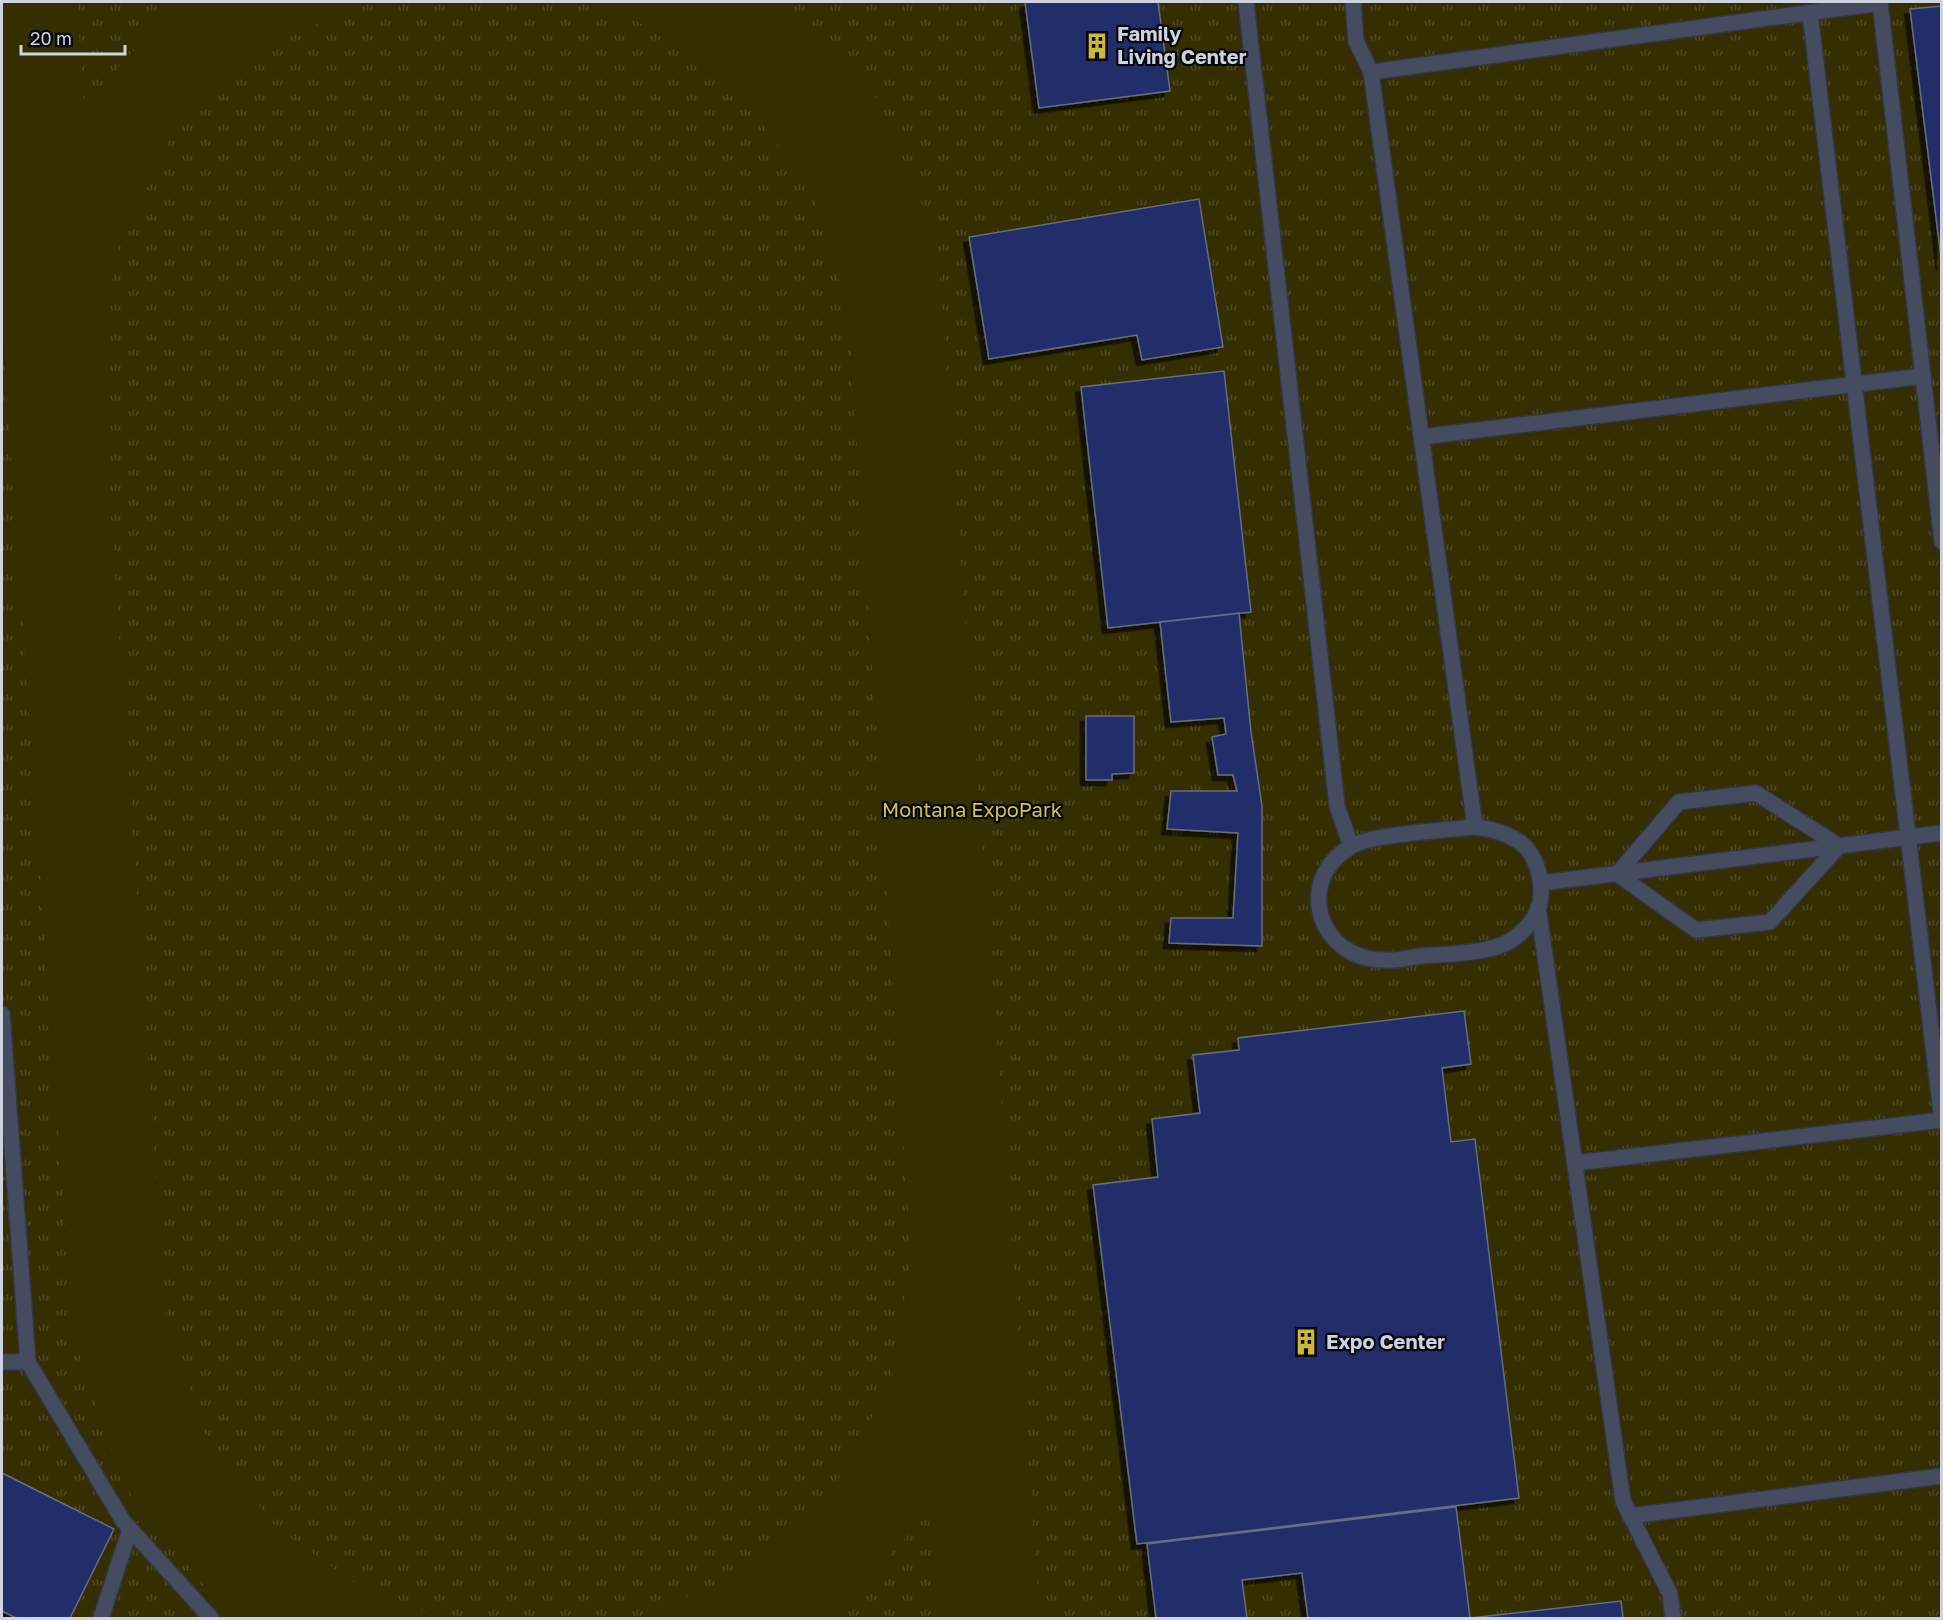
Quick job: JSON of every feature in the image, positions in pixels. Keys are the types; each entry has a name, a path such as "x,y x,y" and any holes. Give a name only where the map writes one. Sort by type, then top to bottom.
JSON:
{"lane":[{"path":"1246,2 1336,806 1351,846"},
{"path":"1353,2 1356,41 1371,72 1475,827"},
{"path":"1371,72 1880,2 1941,542"},
{"path":"1575,1163 1941,1121 1810,13"},
{"path":"1421,437 1923,376"},
{"path":"1617,874 1679,802 1756,793 1839,846"},
{"path":"1538,908 1527,928 1508,943 1485,949 1384,960 1360,958 1340,946 1324,927 1318,905 1321,881 1332,860 1351,846 1374,839 1475,827 1499,830 1520,842 1535,861 1541,884 1538,908 1623,1502 1670,1594 1673,1618"},
{"path":"1541,884 1941,833"},
{"path":"1617,874 1696,930 1770,922 1839,846"},
{"path":"2,1014 28,1362 123,1521 211,1618"},
{"path":"2,1362 28,1362"},
{"path":"1630,1516 1941,1476"},
{"path":"101,1618 130,1528"}],"green space":[{"name":"Montana ExpoPark","path":"2,2 1941,2 1941,1618 2,1618"},
{"path":"2,2 77,2 84,107 176,2 364,2 260,51 169,141 115,256 102,384 165,1310 202,1429 277,1529 380,1600 451,1618 238,1618 225,1611 124,1486 72,1333 2,324"},
{"path":"575,2 787,2 875,96 937,239 1040,1618 937,1618 929,1512 832,1618 637,1618 741,1574 833,1490 892,1380 911,1256 848,309 810,187 733,85 626,14"}],"building":[{"name":"Family Living Center","path":"1025,2 1158,2 1170,91 1039,108"},
{"path":"1942,6 1942,265 1910,9"},
{"path":"1199,199 1223,347 1142,360 1137,335 989,359 969,237"},
{"path":"1224,371 1251,612 1108,628 1081,387"},
{"path":"1239,613 1251,732 1262,806 1262,946 1169,943 1171,918 1233,918 1238,833 1167,829 1171,791 1237,791 1233,775 1218,775 1212,737 1226,734 1224,718 1171,722 1160,622"},
{"path":"1086,716 1134,716 1134,773 1112,774 1112,780 1086,780"},
{"name":"Expo Center","path":"1464,1011 1471,1064 1442,1068 1451,1142 1475,1139 1519,1498 1137,1544 1093,1185 1158,1177 1152,1119 1200,1113 1193,1055 1239,1050 1238,1038"},
{"path":"2,1473 114,1529 70,1618 16,1618 2,1611"},
{"path":"1456,1507 1470,1618 1308,1618 1302,1573 1242,1580 1247,1618 1156,1618 1147,1544"},
{"path":"1621,1601 1623,1618 1470,1618"}],"place":[{"name":"Family Living Center","path":"1097,46"},
{"name":"Expo Center","path":"1306,1342"}]}
